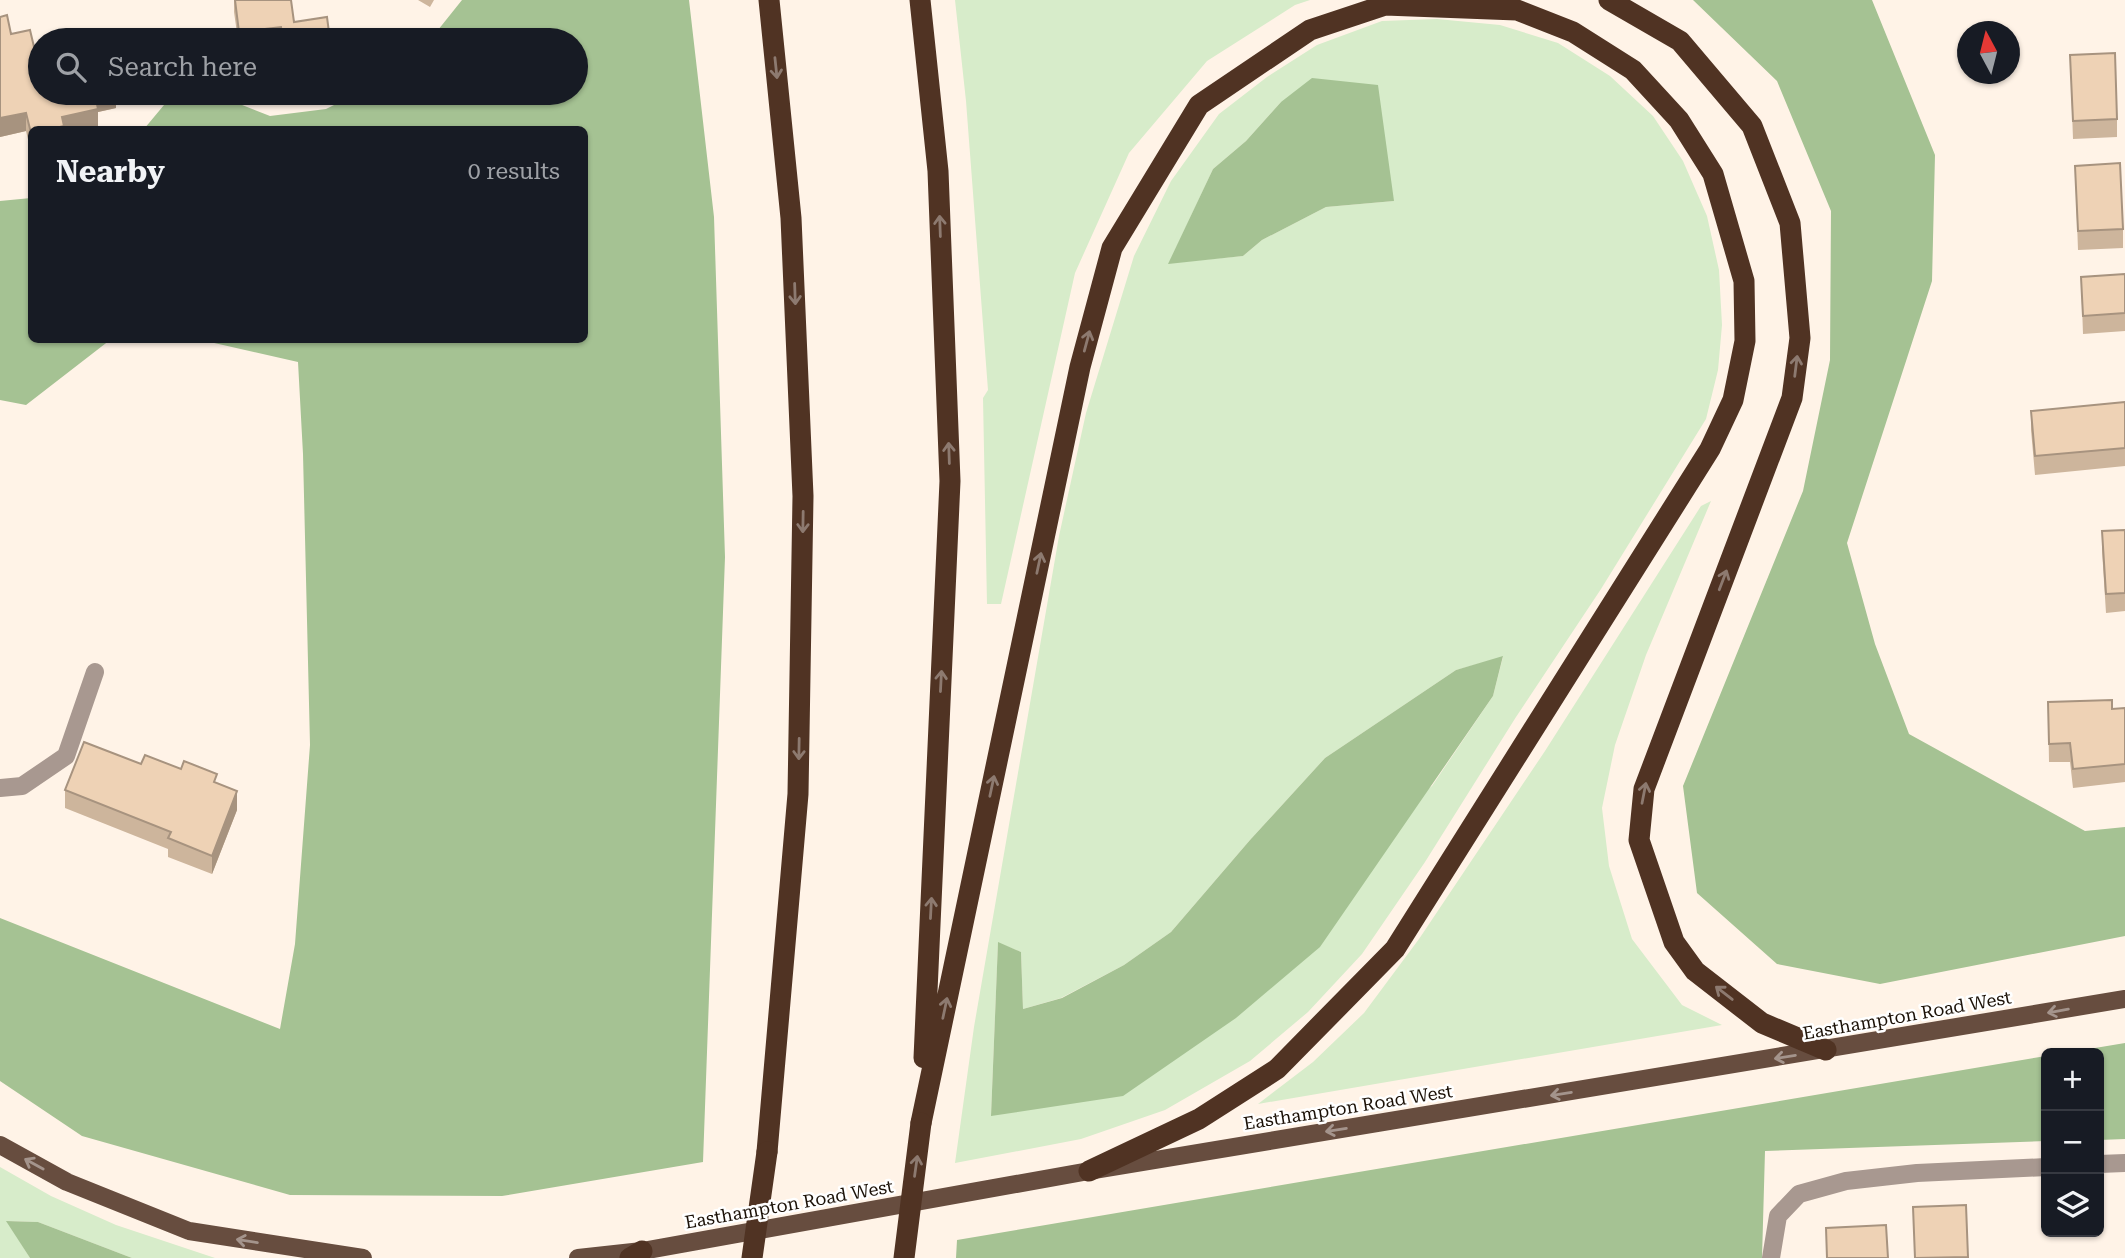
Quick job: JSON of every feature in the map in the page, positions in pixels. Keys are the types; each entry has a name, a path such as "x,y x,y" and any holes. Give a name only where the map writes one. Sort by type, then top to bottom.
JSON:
{"highway":[{"path":"752,1258 768,1152 798,794 803,496 791,219 769,0"},
{"path":"920,0 938,171 950,481 922,1123"},
{"path":"1609,0 1680,41 1752,126 1790,223 1800,338 1792,398 1644,789 1639,840 1674,943 1695,971 1762,1023 1826,1050"},
{"path":"904,1258 922,1123 1080,367 1111,248 1199,105 1310,30 1385,5 1517,10 1573,32 1633,70 1679,120 1713,174 1744,281 1745,341 1733,400 1710,449 1395,949 1277,1069 1199,1119 1089,1171"}],"main road":[{"name":"Easthampton Road West","path":"578,1258 636,1255 1089,1171 2125,999"},
{"path":"0,1145 67,1182 189,1231 363,1258"}],"street":[{"path":"0,788 22,786 66,757 95,672"},
{"path":"2104,1164 2125,1163"},
{"path":"1771,1258 1778,1216 1799,1195 1846,1181 1917,1173 2041,1167"}],"green space":[{"path":"462,0 689,0 714,217 725,557 703,1162 502,1196 290,1195 82,1136 0,1081 0,918 280,1029 295,944 310,745 303,454 298,362 214,343 588,343 588,126 146,126 164,105 242,105 270,116 326,109 334,105 588,105 588,28 440,28"},
{"path":"955,0 1310,0 1295,5 1207,61 1129,153 1075,273 1001,604 987,604 983,398 988,390 966,101"},
{"path":"1693,0 1872,0 1935,155 1932,281 1847,543 1875,644 1909,734 2085,831 2125,827 2125,936 1880,984 1777,964 1697,893 1683,786 1803,491 1830,360 1831,211 1777,81"},
{"path":"1437,19 1500,25 1558,43 1610,76 1653,116 1683,161 1707,216 1719,270 1722,325 1718,370 1706,419 1601,589 1425,862 1362,954 1308,1012 1250,1061 1165,1110 1081,1139 955,1163 974,1027 1059,536 1086,413 1134,256 1171,181 1219,114 1267,77 1317,45 1382,21","holes":["1281,102 1394,201 1326,207 1262,240 1243,256 1169,263 1213,169 1246,141","1503,657 1493,696 1432,786 991,1115 998,943 1021,952 1023,1009 1061,998 1124,965 1171,932 1325,758 1456,670"]},
{"path":"1312,78 1378,85 1394,201 1326,207 1262,240 1243,256 1168,264 1213,169 1246,141 1281,102"},
{"path":"28,198 28,343 106,343 26,405 0,400 0,201"},
{"path":"1711,501 1646,655 1615,745 1602,808 1609,866 1632,939 1682,1005 1722,1025 1258,1104 1313,1062 1364,1013 1419,939 1545,751 1701,506"},
{"path":"1503,656 1493,696 1320,947 1236,1018 1123,1096 991,1116 998,942 1021,952 1023,1009 1062,998 1124,965 1171,932 1325,758 1456,670"},
{"path":"2125,1043 2125,1139 2104,1140 2104,1048 2095,1048"},
{"path":"2041,1057 2041,1141 1765,1151 1762,1258 956,1258 957,1240"},
{"path":"0,1167 51,1196 116,1225 215,1258 132,1258 38,1222 7,1221 30,1258 0,1258"},
{"path":"6,1221 38,1222 132,1258 30,1258"}],"building":[{"path":"235,0 291,0 294,22 327,17 328,28 281,27 238,28"},
{"path":"7,15 11,34 28,30 28,105 97,105 98,109 62,117 64,126 29,126 26,113 0,118 0,17"},
{"path":"2115,53 2117,119 2073,121 2070,55"},
{"path":"2120,163 2123,229 2078,231 2075,166"},
{"path":"2125,274 2125,313 2083,316 2081,277"},
{"path":"2125,402 2125,448 2035,456 2031,411"},
{"path":"2125,530 2125,593 2106,594 2102,531"},
{"path":"2112,700 2112,709 2125,708 2125,764 2073,769 2070,743 2049,744 2048,702"},
{"path":"84,742 141,764 145,755 181,769 184,761 217,774 214,782 237,791 212,856 168,838 171,832 65,790"},
{"path":"1966,1205 1968,1257 1915,1258 1913,1207"},
{"path":"1886,1225 1888,1258 1827,1258 1826,1228"}]}
